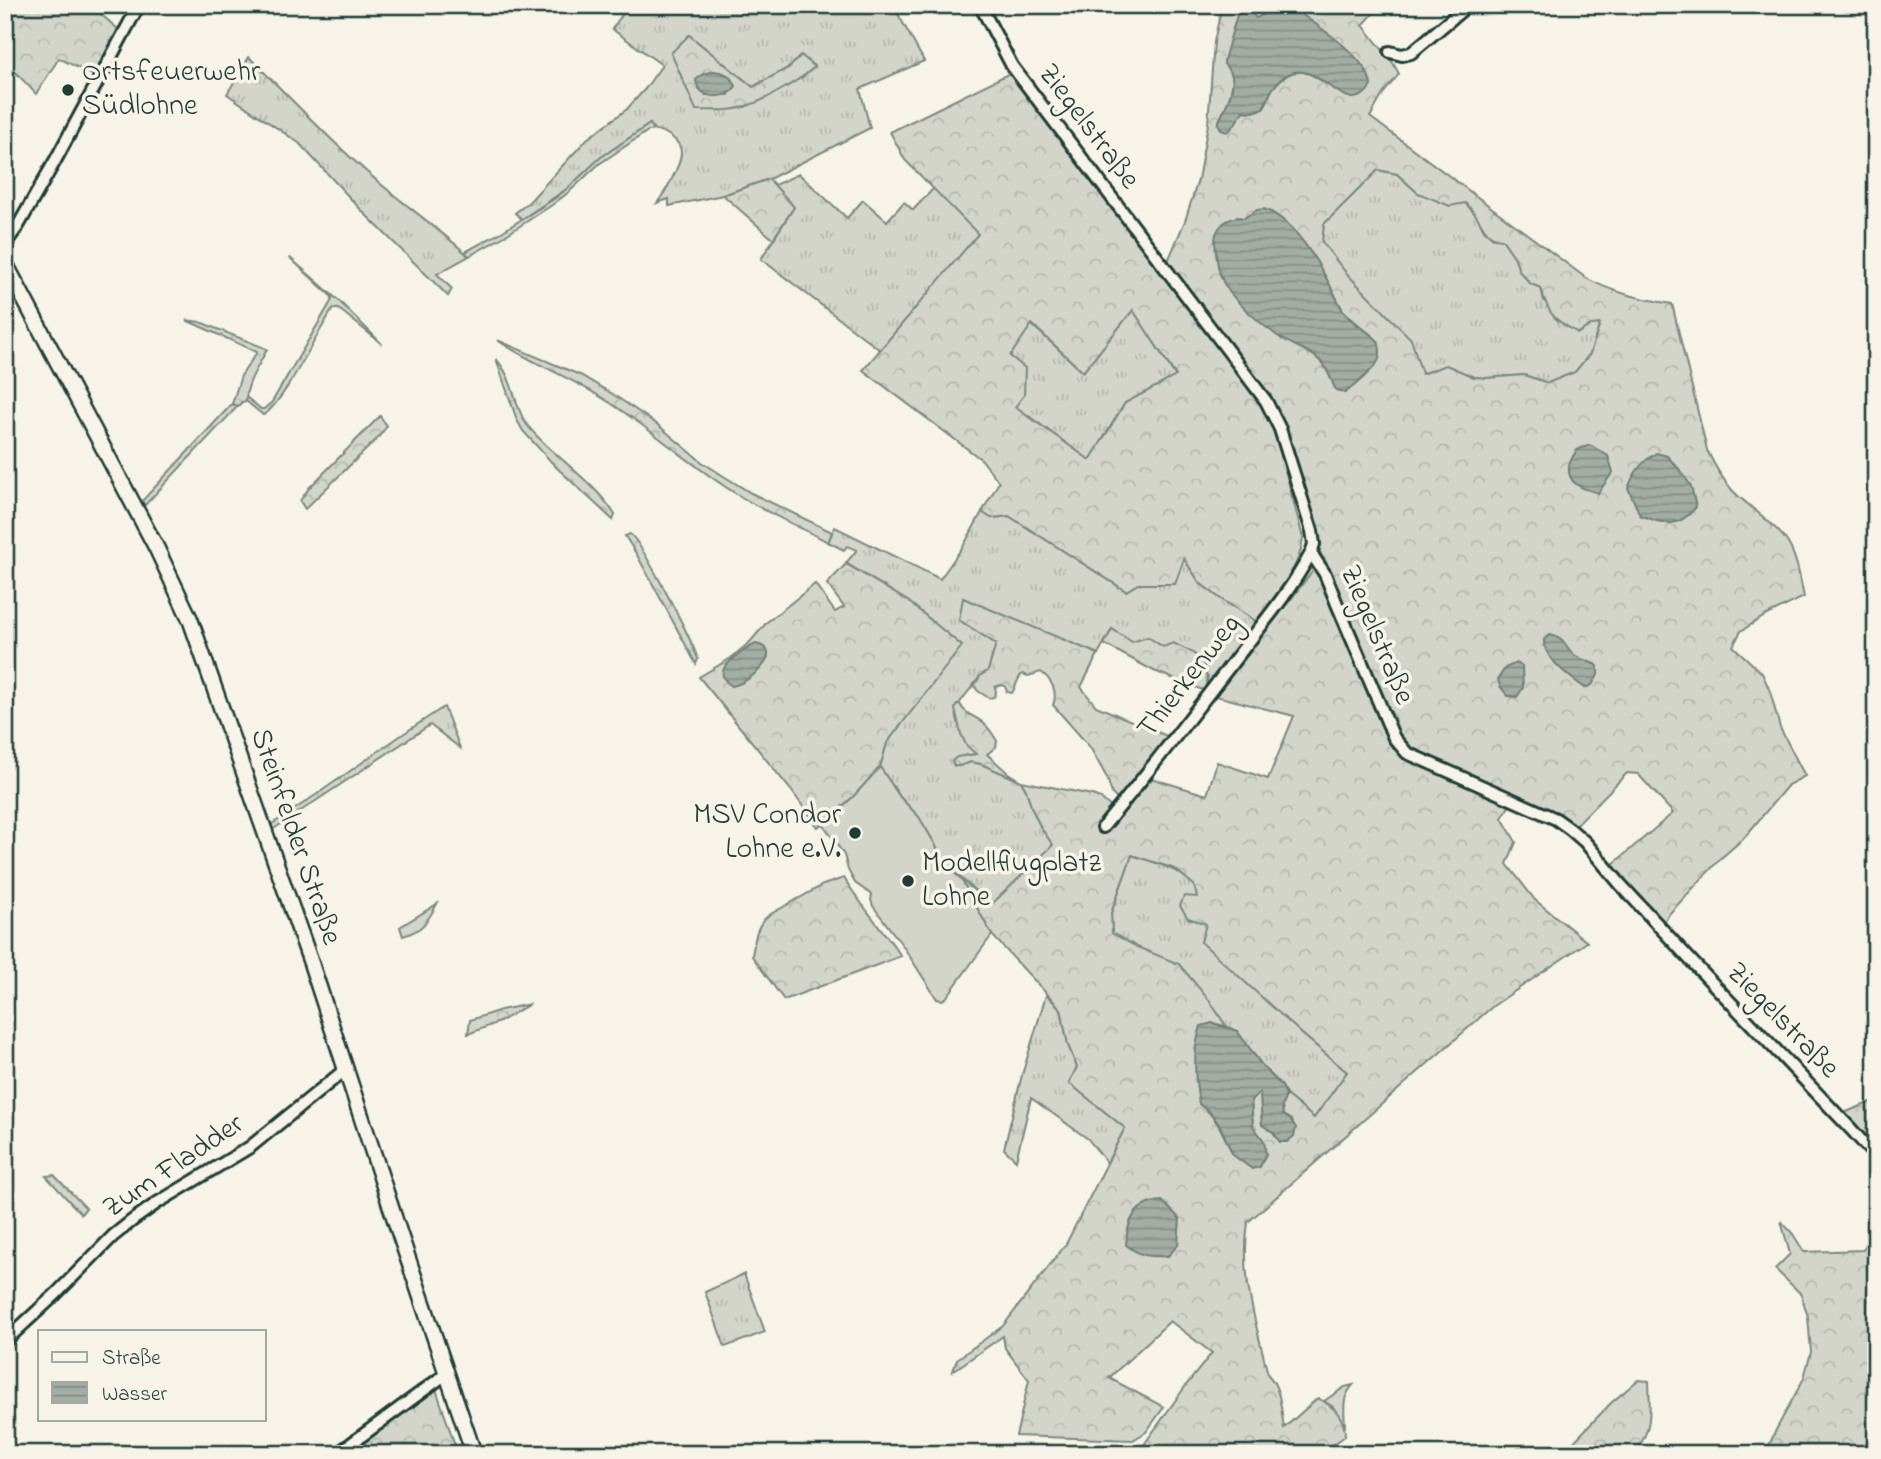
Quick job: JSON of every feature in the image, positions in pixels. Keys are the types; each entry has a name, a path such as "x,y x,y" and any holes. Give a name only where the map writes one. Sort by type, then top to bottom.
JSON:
{"main road":[{"name":"Steinfelder Straße","path":"5,263 156,547 190,620 311,963 474,1454"}],"street":[{"path":"5,244 49,172 139,5"},
{"name":"Ziegelstraße","path":"980,5 1012,66 1266,401 1280,429 1312,531 1314,544 1311,553 1325,574 1394,738 1407,753 1556,819 1586,842 1665,933 1876,1157"},
{"path":"1390,51 1402,55 1411,53 1468,5"},
{"name":"Thierkenweg","path":"1103,827 1245,647 1311,553"},
{"name":"Zum Fladder","path":"5,1341 133,1220 157,1202 250,1147 346,1069"},
{"path":"337,1454 446,1374"}],"green space":[{"path":"22,5 90,5 118,29 94,76 59,58 36,94 5,61 5,23"},
{"path":"629,5 893,5 924,61 860,89 870,128 769,179 723,195 669,206 669,199 657,203 676,171 681,153 675,140 654,130 650,124 600,158 568,188 522,219 515,213 529,202 587,139 627,109 662,65 612,29","holes":["689,35 753,87 790,67 801,56 814,67 803,77 745,107"]},
{"path":"1222,5 1240,5 1230,40 1233,80 1230,98 1218,123 1240,115 1243,111 1262,109 1272,89 1289,74 1310,74 1332,88 1350,53 1286,5 1381,5 1363,25 1399,74 1370,117 1586,278 1628,295 1672,304 1707,450 1725,482 1786,540 1798,568 1804,597 1741,631 1733,646 1762,673 1780,728 1805,776 1788,785 1744,838 1720,859 1664,922 1612,865 1673,813 1638,774 1627,773 1576,825 1558,813 1410,750 1397,735 1322,559 1292,443 1272,403 1168,261 1198,180 1208,124 1214,42","holes":["1378,170 1397,174 1418,193 1450,206 1465,203 1486,232 1502,239 1515,258 1519,271 1531,284 1541,288 1547,305 1557,320 1578,333 1591,325 1600,324 1590,354 1575,372 1548,383 1524,375 1474,377 1446,365 1422,374 1411,339 1347,274 1322,242 1324,224","1257,210 1287,223 1325,276 1344,312 1378,341 1379,354 1375,364 1345,393 1336,390 1326,367 1316,357 1242,305 1223,282 1237,217 1244,218","1563,641 1574,656 1598,666 1544,646"]},
{"path":"689,35 753,87 790,67 801,55 815,67 782,90 754,103 728,110 696,110 671,53","holes":["721,72 733,81 729,95 706,95"]},
{"path":"249,57 356,162 469,256 437,274 452,289 448,296 363,212 299,143 227,94"},
{"path":"1012,72 1263,409 1276,435 1303,538 1292,572 1256,621 1200,583 1184,559 1175,584 1138,584 1126,591 1009,516 991,518 982,512 999,482 982,460 863,370 978,234 905,160 890,132","holes":["1133,310 1176,376 1125,403 1090,460 1015,407 1024,395 1025,368 1010,356 1032,324 1083,372"]},
{"path":"650,124 654,130 648,131 599,164 552,205 469,256 465,252 554,199 600,158"},
{"path":"1378,170 1397,174 1418,193 1465,203 1476,214 1484,230 1493,238 1502,238 1515,258 1519,271 1531,284 1541,288 1544,301 1578,333 1600,323 1590,354 1575,372 1548,383 1524,375 1474,377 1446,365 1421,374 1322,242 1324,224"},
{"path":"799,174 847,218 863,200 887,221 904,202 913,210 934,188 979,234 880,350 761,259 794,207 774,185"},
{"path":"769,179 794,207 773,239 723,195"},
{"path":"289,257 338,300 382,344 344,313 333,309 290,383 271,409 263,415 246,401 246,397 261,409 272,402 332,300 332,297"},
{"path":"1133,309 1176,377 1125,403 1090,461 1015,406 1010,356 1031,324 1083,372"},
{"path":"186,320 200,322 267,349 251,381 246,401 238,406 232,404 241,376 257,352"},
{"path":"497,340 582,376 614,395 722,475 751,493 832,532 828,542 738,495 604,399"},
{"path":"496,359 506,373 527,425 601,497 615,515 613,520 555,466 523,431"},
{"path":"232,404 238,406 145,505 142,501"},
{"path":"380,416 387,426 377,439 305,509 300,501 309,488"},
{"path":"982,512 991,518 1009,516 1126,591 1137,584 1175,584 1184,558 1200,583 1256,621 1205,691 1208,677 1148,637 1132,643 1112,629 1098,654 964,599 959,620 996,644 988,671 981,675 955,709 976,754 964,756 959,766 971,762 981,764 1021,781 1041,828 1054,846 991,905 942,861 919,817 900,797 880,767 887,743 961,646 909,602 846,563 857,550 847,546 844,550 828,542 835,527 940,579 964,545"},
{"path":"630,534 644,553 675,610 698,657 696,664 625,536"},
{"path":"846,564 909,602 962,646 887,743 880,767 853,797 818,827 699,677 731,658 751,641 767,622 815,584 835,612 844,607 827,584"},
{"path":"1315,568 1391,740 1511,803 1502,818 1516,842 1507,864 1535,900 1587,942 1493,1006 1248,1222 1246,1262 1250,1300 1268,1375 1278,1393 1284,1428 1318,1398 1334,1409 1343,1423 1345,1436 1320,1454 1146,1454 1143,1446 1212,1353 1170,1321 1109,1378 1164,1407 1146,1432 1133,1440 1016,1436 1029,1380 1005,1348 1003,1336 953,1371 957,1359 1003,1326 1066,1244 1125,1128 1069,1083 1077,1067 1068,1045 1061,1009 992,935 961,879 991,905 1053,845 1041,828 1021,781 1092,795 1112,808 1119,801 1112,794 1107,778 1090,747 1053,705 1053,687 1041,672 1028,676 1022,674 1012,693 1007,692 1005,686 995,687 994,697 989,698 974,686 981,675 988,671 996,644 959,620 963,598 1098,654 1081,687 1096,706 1169,737 1140,775 1207,795 1217,762 1268,779 1294,716 1216,696","holes":["1132,855 1175,869 1194,885 1197,897 1184,896 1180,906 1188,918 1206,924 1201,942 1347,1072 1314,1118 1286,1095 1282,1106 1283,1115 1291,1120 1280,1142 1273,1132 1262,1125 1260,1091 1251,1100 1253,1126 1233,1155 1215,1121 1199,1104 1212,1023 1226,1026 1209,1000 1179,964 1137,947 1112,933 1111,913"]},
{"path":"1112,629 1132,642 1148,637 1163,647 1173,643 1196,655 1206,672 1205,691 1154,671 1104,644"},
{"path":"957,704 991,731 997,741 996,747 987,754 1021,781 981,764 971,762 954,766 952,761 957,757 976,754 966,745 961,734 955,709"},
{"path":"444,707 460,748 430,725 272,830 272,824"},
{"name":"Modellflugplatz Lohne","path":"880,767 900,797 919,817 942,861 961,879 992,935 942,1000 937,999 873,906 872,895 855,883 844,855 823,824 853,797"},
{"path":"1132,855 1172,869 1190,882 1196,889 1197,898 1188,918 1206,923 1301,1033 1347,1072 1314,1118 1286,1095 1282,1086 1264,1068 1237,1031 1226,1026 1209,1000 1137,947 1112,933 1111,914"},
{"path":"844,878 901,956 784,1000 752,956 758,929 769,915 823,885"},
{"path":"437,904 424,925 403,936 400,927"},
{"path":"1046,995 1061,1009 1068,1045 1077,1067 1069,1083 1125,1128 1107,1163 1088,1139 1031,1098 1016,1160 1004,1149 1022,1075"},
{"path":"530,1004 499,1022 468,1034 470,1020"},
{"path":"1876,1100 1876,1147 1844,1113"},
{"path":"54,1175 86,1208 81,1214 46,1176"},
{"path":"1781,1221 1804,1252 1863,1250 1876,1227 1876,1454 1765,1454 1804,1378 1811,1352 1808,1317 1801,1294 1775,1269 1790,1254"},
{"path":"744,1274 765,1332 725,1347 705,1292"},
{"path":"1638,1380 1649,1381 1650,1411 1645,1436 1635,1454 1562,1454 1611,1403"},
{"path":"1353,1385 1345,1399 1345,1425 1333,1407 1324,1401 1345,1387"},
{"path":"436,1389 458,1454 348,1454"}],"water":[{"path":"1240,5 1254,5 1253,14 1256,18 1262,15 1264,5 1286,5 1292,8 1351,53 1368,75 1371,86 1360,97 1349,97 1314,76 1301,72 1287,75 1273,88 1263,108 1254,112 1243,111 1232,128 1225,132 1218,123 1229,98 1232,78 1224,60"},
{"path":"713,71 721,72 732,80 736,86 732,91 713,96 707,95 698,87 696,80"},
{"path":"1264,209 1292,228 1321,269 1344,312 1378,341 1380,352 1377,363 1345,393 1336,390 1321,361 1279,337 1247,311 1231,294 1221,276 1215,242 1219,228 1228,220 1244,218"},
{"path":"1590,445 1608,456 1613,472 1598,493 1578,485 1569,473 1570,463 1577,450"},
{"path":"1656,453 1667,456 1691,486 1696,507 1676,522 1656,521 1640,515 1628,488 1639,468"},
{"path":"1550,635 1559,638 1576,656 1598,666 1598,675 1592,685 1585,688 1553,660 1544,640"},
{"path":"756,644 765,648 768,653 762,667 739,684 732,686 726,682 723,674 725,667"},
{"path":"1516,663 1522,666 1523,688 1517,697 1508,696 1498,679 1505,668"},
{"path":"1212,1023 1237,1031 1264,1068 1282,1086 1286,1095 1282,1106 1283,1115 1291,1120 1296,1128 1294,1136 1287,1142 1280,1142 1273,1132 1262,1125 1260,1092 1251,1100 1253,1126 1264,1141 1266,1154 1260,1167 1252,1169 1233,1155 1220,1126 1209,1111 1199,1104 1196,1045 1201,1026"},
{"path":"1162,1201 1180,1219 1178,1245 1168,1256 1141,1254 1126,1245 1128,1228 1139,1209"}],"place":[{"name":"Ortsfeuerwehr Südlohne","path":"68,90"},
{"name":"MSV Condor Lohne e.V.","path":"855,833"},
{"name":"Modellflugplatz Lohne","path":"908,881"}]}
